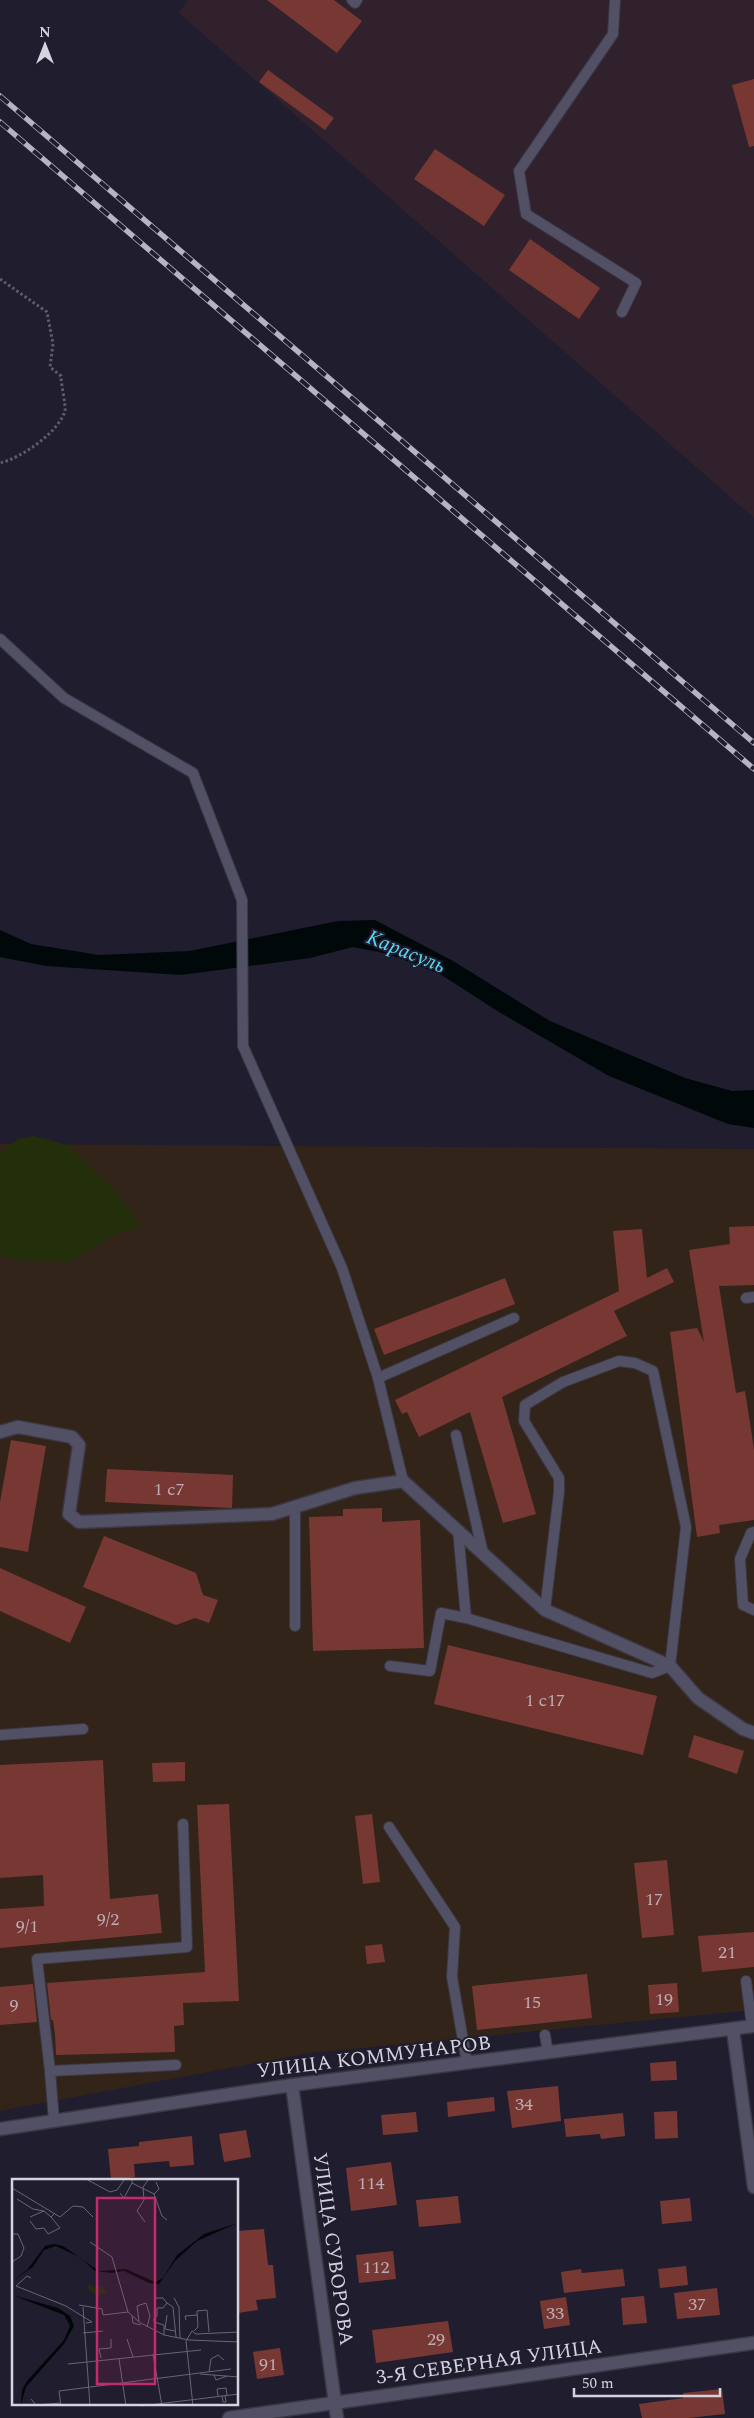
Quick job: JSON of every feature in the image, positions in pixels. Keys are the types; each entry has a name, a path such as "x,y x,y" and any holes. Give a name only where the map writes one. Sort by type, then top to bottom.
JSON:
{"street":[{"path":"0,1432 18,1427 72,1437 79,1445 69,1514 79,1522 272,1514 355,1488 403,1481 545,1610 670,1666 698,1698 743,1728 754,1733"},
{"name":"УЛИЦА КОММУНАРОВ","path":"0,2130 292,2086 753,2026"},
{"path":"733,2030 754,2186"},
{"name":"УЛИЦА СУВОРОВА","path":"292,2086 337,2418"},
{"name":"3-Я СЕВЕРНАЯ УЛИЦА","path":"229,2418 754,2343"}],"lane":[{"path":"352,0 355,3 357,0"},
{"path":"615,0 613,34 519,171 526,214 636,283 622,312"},
{"path":"0,639 64,698 193,773 242,900 241,1014 243,1046 342,1268 378,1378 403,1481"},
{"path":"378,1378 514,1318"},
{"path":"390,1666 430,1672 441,1614 466,1618 652,1673 670,1666 686,1527 652,1371 635,1363 619,1360 572,1378 525,1405 524,1421 559,1478 545,1610"},
{"path":"456,1435 483,1553"},
{"path":"295,1507 295,1626"},
{"path":"458,1530 466,1618"},
{"path":"754,1532 751,1533 740,1559 743,1605 754,1610"},
{"path":"0,1734 83,1729"},
{"path":"54,2121 37,1959 187,1947 183,1824"},
{"path":"389,1827 455,1927 452,1977 467,2063"},
{"path":"746,1981 753,2026"},
{"path":"545,2035 548,2053"},
{"path":"50,2071 176,2065"}],"path":[{"path":"0,279 47,312 53,344 50,367 61,376 65,409 59,420 40,442 13,460 0,463"}],"shaded area":[{"path":"188,0 754,0 754,518 179,13"},
{"path":"0,1144 754,1149 754,2010 310,2053 0,2111"}],"green space":[{"path":"34,1136 68,1145 117,1193 133,1214 140,1228 117,1233 70,1262 39,1262 7,1258 0,1255 0,1153 18,1139"}],"water":[{"name":"Карасуль","path":"375,920 453,961 550,1021 685,1078 732,1091 754,1090 754,1128 728,1124 609,1076 499,1012 440,974 389,954 353,947 310,958 181,975 46,966 0,957 0,930 31,944 99,955 190,951 338,921"}],"building":[{"path":"267,0 334,0 362,21 337,53"},
{"path":"268,70 334,118 325,130 259,82"},
{"path":"754,79 754,146 749,147 732,85"},
{"path":"435,149 505,195 484,226 414,179"},
{"path":"530,239 600,288 579,319 509,270"},
{"path":"754,1226 754,1285 719,1286 736,1393 745,1391 754,1449 754,1520 719,1525 720,1533 697,1537 670,1332 697,1328 704,1342 689,1250 730,1244 729,1227"},
{"path":"642,1229 647,1278 667,1268 674,1282 614,1311 627,1336 502,1397 536,1514 503,1523 470,1412 419,1437 407,1412 402,1414 395,1400 619,1291 613,1231"},
{"path":"505,1278 515,1304 384,1355 374,1329"},
{"path":"11,1440 46,1446 28,1552 0,1547 0,1502"},
{"path":"107,1469 233,1475 232,1508 105,1502"},
{"path":"382,1508 382,1522 420,1520 424,1648 313,1651 309,1517 343,1516 343,1509"},
{"path":"104,1536 196,1573 203,1595 218,1600 209,1623 195,1618 176,1625 83,1587"},
{"path":"0,1568 86,1607 70,1643 0,1611"},
{"path":"448,1645 657,1696 643,1755 434,1704"},
{"path":"694,1735 744,1751 737,1774 688,1757"},
{"path":"103,1760 110,1899 158,1894 162,1933 0,1948 0,1909 44,1906 43,1875 0,1878 0,1765"},
{"path":"185,1762 185,1781 153,1782 152,1763"},
{"path":"229,1804 239,2001 183,2003 184,2025 174,2026 175,2052 56,2055 55,2034 53,2020 51,2020 47,1983 205,1972 197,1805"},
{"path":"372,1814 380,1882 363,1884 355,1816"},
{"path":"667,1860 674,1935 642,1938 634,1863"},
{"path":"754,1932 754,1967 702,1972 698,1936"},
{"path":"382,1944 385,1962 367,1964 365,1946"},
{"path":"587,1974 592,2018 477,2030 472,1986"},
{"path":"677,1983 679,2012 650,2014 648,1985"},
{"path":"33,1984 37,2022 0,2025 0,1987"},
{"path":"676,2061 677,2080 651,2081 650,2063"},
{"path":"558,2086 561,2121 512,2128 507,2091"},
{"path":"494,2097 495,2111 448,2117 447,2102"},
{"path":"677,2111 678,2138 655,2139 654,2112"},
{"path":"416,2112 418,2132 383,2135 381,2115"},
{"path":"623,2113 625,2136 601,2139 600,2134 566,2137 564,2119"},
{"path":"246,2130 251,2157 224,2162 219,2134"},
{"path":"192,2136 194,2165 170,2167 169,2161 134,2164 135,2177 111,2179 108,2149 139,2146 139,2142"},
{"path":"391,2162 397,2205 351,2211 346,2168"},
{"path":"458,2196 461,2223 419,2227 416,2200"},
{"path":"690,2198 692,2221 662,2224 660,2201"},
{"path":"264,2229 268,2265 273,2265 276,2298 256,2300 258,2310 239,2313 239,2231"},
{"path":"393,2251 396,2279 359,2283 356,2255"},
{"path":"686,2266 688,2285 660,2288 658,2269"},
{"path":"581,2269 582,2273 623,2269 625,2286 564,2293 561,2272"},
{"path":"717,2288 720,2315 677,2319 674,2293"},
{"path":"644,2296 647,2323 623,2325 621,2298"},
{"path":"566,2297 570,2325 544,2329 540,2301"},
{"path":"448,2321 453,2352 376,2363 372,2330"},
{"path":"280,2348 284,2375 257,2379 253,2352"},
{"path":"722,2389 725,2414 688,2418 642,2418 639,2404 683,2398 683,2393"}],"railway":[{"path":"0,96 754,743"},
{"path":"0,122 754,769"}]}
